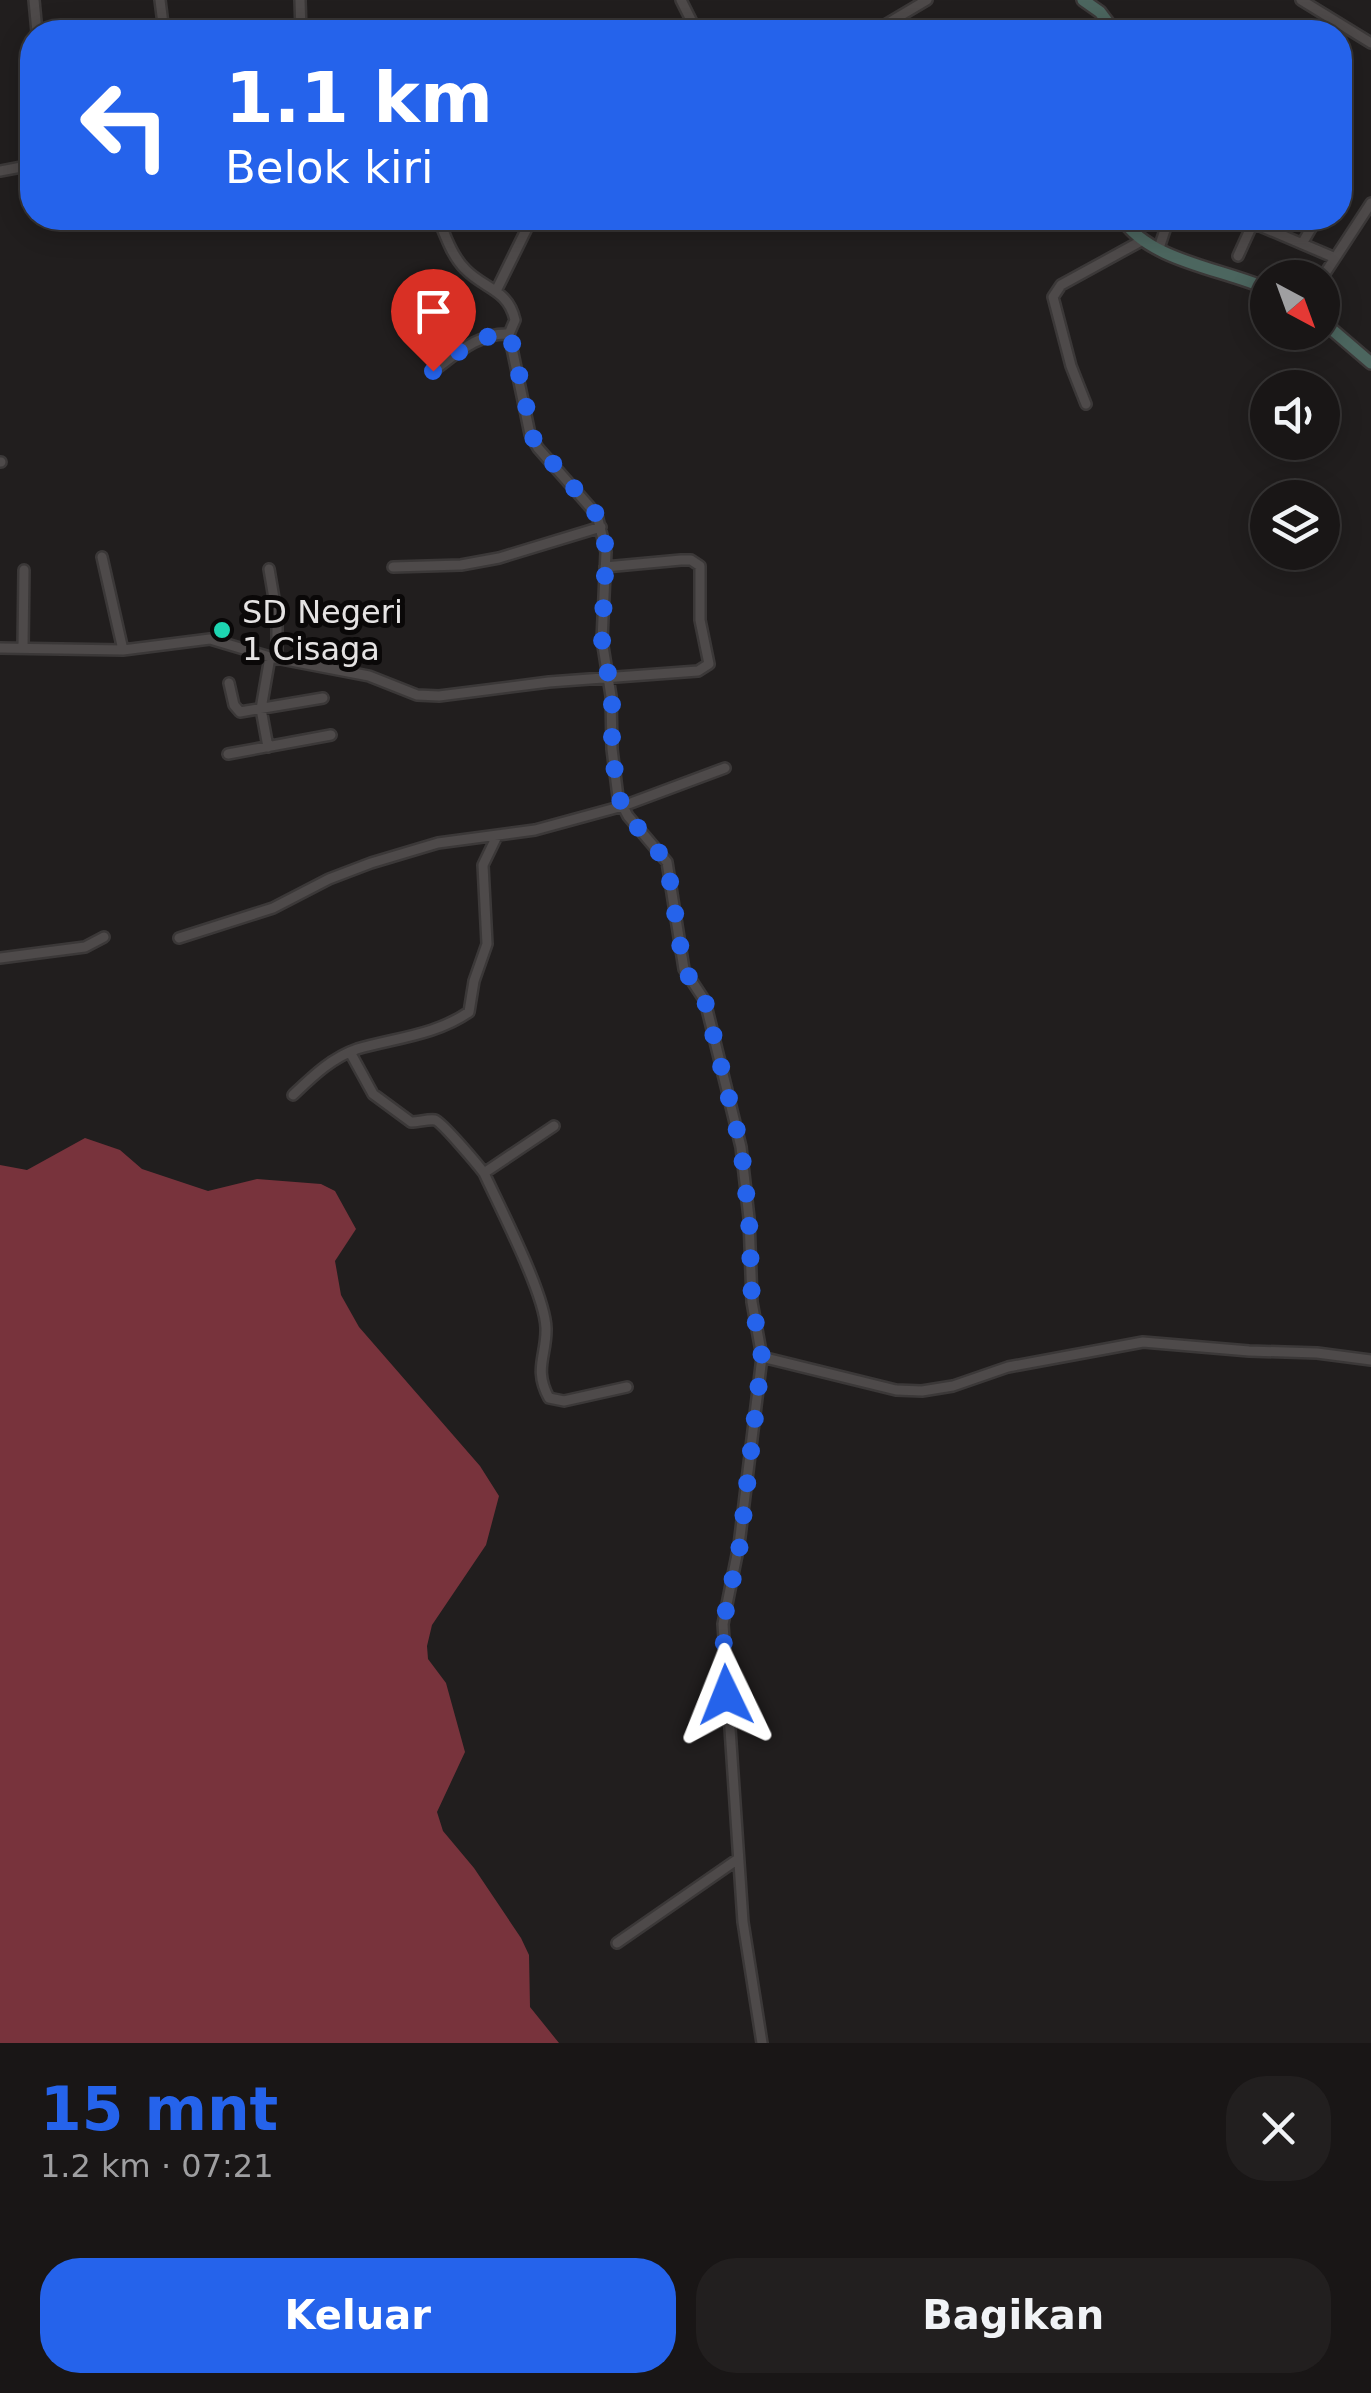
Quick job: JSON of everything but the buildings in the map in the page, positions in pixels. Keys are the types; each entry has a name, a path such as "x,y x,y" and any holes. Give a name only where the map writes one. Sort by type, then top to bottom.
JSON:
{"main road":[{"path":"1083,0 1106,20"},
{"path":"1131,230 1160,248 1250,281"},
{"path":"1340,336 1371,363"}],"street":[{"path":"893,20 927,0"},
{"path":"1300,0 1333,20"},
{"path":"1276,230 1333,258 1371,203"},
{"path":"443,230 458,262 497,289 513,310 515,320 510,334 534,441 597,515 601,527 605,567 602,640 609,678 618,796 667,862 684,969 705,1001 741,1147 752,1302 762,1357 740,1545 723,1624 743,1922 762,2043"},
{"path":"497,289 526,230"},
{"path":"1160,248 1165,230"},
{"path":"1238,256 1250,230"},
{"path":"1302,242 1310,230"},
{"path":"1086,404 1071,366 1054,297 1061,285 1143,240"},
{"path":"433,371 472,343 491,335 510,334"},
{"path":"393,567 461,565 499,558 601,527"},
{"path":"102,557 123,650"},
{"path":"0,648 123,650 210,639 273,658 369,676 417,695 439,696 706,668 710,660 701,628 702,572 695,562 605,567"},
{"path":"268,747 261,709 273,658 277,616 269,569"},
{"path":"23,647 24,570"},
{"path":"229,683 238,711 324,698"},
{"path":"228,754 331,736"},
{"path":"179,938 274,908 372,863 438,843 535,830 623,806 725,768"},
{"path":"293,1095 328,1064 350,1052 441,1028 469,1012 474,982 488,944 484,865 497,836"},
{"path":"0,958 85,947 104,936"},
{"path":"350,1052 373,1094 411,1122 443,1123 484,1173 536,1291 546,1328 540,1360 549,1398 564,1401 627,1387"},
{"path":"484,1173 554,1126"},
{"path":"762,1357 896,1390 922,1391 953,1386 1008,1367 1143,1342 1371,1360"},
{"path":"617,1944 738,1860"}],"shaded area":[{"path":"85,1138 120,1150 142,1169 208,1191 257,1179 321,1184 335,1191 356,1229 335,1261 341,1295 359,1327 480,1466 499,1496 486,1545 432,1625 427,1646 428,1659 446,1683 465,1752 437,1812 443,1831 474,1868 521,1938 529,1955 530,2007 559,2043 0,2043 0,1165 27,1170"}],"place":[{"name":"SD Negeri 1 Cisaga","path":"222,630"}],"route":[{"path":"433,371 472,343 491,335 510,334 534,441 597,515 606,552 602,640 612,696 612,749 618,796 628,816 667,862 684,969 705,1001 741,1147 752,1302 762,1357 740,1545 723,1624 726,1695"}]}
